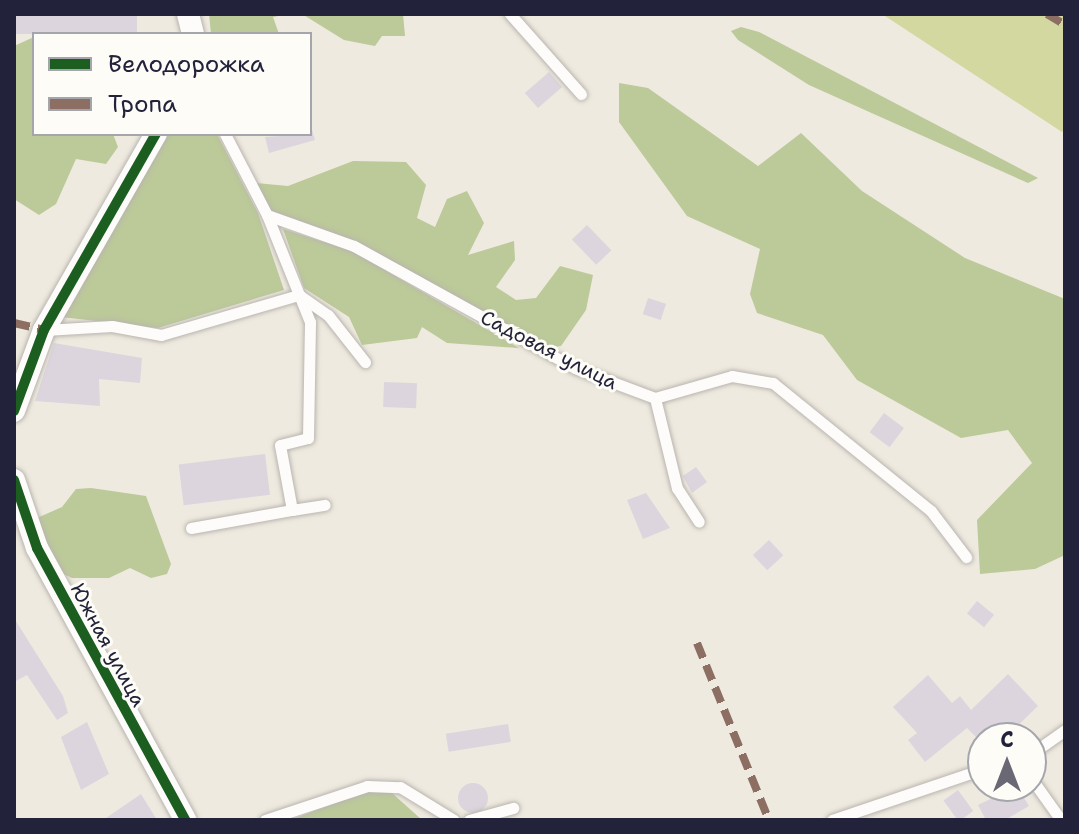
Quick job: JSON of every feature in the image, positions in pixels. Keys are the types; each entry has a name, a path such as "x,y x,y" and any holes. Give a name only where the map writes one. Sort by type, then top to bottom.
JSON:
{"street":[{"path":"14,411 44,330 155,136"},
{"name":"Южная улица","path":"14,480 37,548 185,820"}],"lane":[{"path":"510,14 581,94"},
{"path":"226,136 267,215 310,322 308,438 280,445 292,510"},
{"name":"Садовая улица","path":"267,215 354,246 575,368 655,398"},
{"path":"44,330 112,326 161,335 299,295"},
{"path":"299,295 328,315 365,362"},
{"path":"699,522 677,488 655,398 732,376 773,383 931,511 966,557"},
{"path":"191,528 325,505"},
{"path":"1047,743 1065,730"},
{"path":"832,820 967,774"},
{"path":"265,820 367,786 400,787 454,820"},
{"path":"1047,800 1061,820"},
{"path":"469,820 513,808"}],"green space":[{"path":"209,14 289,14 273,17 278,32 211,32"},
{"path":"302,14 403,14 405,36 382,36 375,46 344,40"},
{"path":"882,14 1065,14 1065,127 1062,132"},
{"path":"741,27 759,32 1038,178 1028,183 809,85 738,40 731,31"},
{"path":"32,38 32,136 114,136 118,147 106,164 76,159 56,204 39,215 14,199 14,46"},
{"path":"619,83 648,88 758,166 801,133 862,191 965,258 1065,299 1065,555 1035,569 980,574 977,520 1032,463 1008,430 961,438 857,380 823,335 757,313 750,294 760,249 687,216 619,122"},
{"path":"159,136 218,136 258,213 284,290 158,328 61,317"},
{"path":"353,161 406,162 426,185 417,218 435,227 447,199 467,191 484,223 468,255 514,241 515,260 496,287 516,300 536,298 560,266 593,275 586,310 561,346 549,348 360,243 271,211 256,183 288,186"},
{"path":"283,229 352,251 519,348 447,343 422,327 417,338 362,345 349,317 304,288"},
{"path":"91,488 146,496 171,564 167,574 151,578 130,568 109,578 72,578 57,571 37,518 62,507 76,489"},
{"path":"368,790 392,793 422,820 291,820"}],"building":[{"path":"14,14 137,14 137,32 14,34"},
{"path":"549,72 562,87 538,108 525,93"},
{"path":"312,130 315,140 269,153 265,137 312,136"},
{"path":"587,225 611,250 596,265 572,240"},
{"path":"648,298 666,304 661,320 643,314"},
{"path":"54,343 142,358 140,383 99,379 100,406 35,401"},
{"path":"384,382 417,383 416,408 383,407"},
{"path":"884,413 904,428 890,447 870,432"},
{"path":"265,454 270,495 184,505 179,465"},
{"path":"696,467 707,482 692,493 683,476"},
{"path":"646,493 670,528 643,539 627,500"},
{"path":"769,540 783,555 767,570 753,555"},
{"path":"977,601 994,615 984,627 967,613"},
{"path":"14,618 63,696 68,713 57,720 27,675 14,682"},
{"path":"1008,674 1038,706 1022,722 967,722 967,728 925,762 908,740 917,733 893,707 928,675 952,703 960,696 971,710"},
{"path":"87,722 109,774 81,790 61,737"},
{"path":"508,724 511,742 449,752 446,734"},
{"path":"473,783 484,787 488,798 484,809 473,813 462,809 458,798 462,787"},
{"path":"958,790 973,811 958,820 943,801"},
{"path":"141,794 157,820 103,820"},
{"path":"984,802 1027,802 1029,806 1005,820 986,820 978,805"}],"marked path":[{"path":"1047,14 1065,25"},
{"path":"14,323 44,330"},
{"path":"697,643 769,820"}],"cycle path":[{"path":"14,411 44,330 155,136"},
{"path":"14,480 37,548 185,820"}]}
